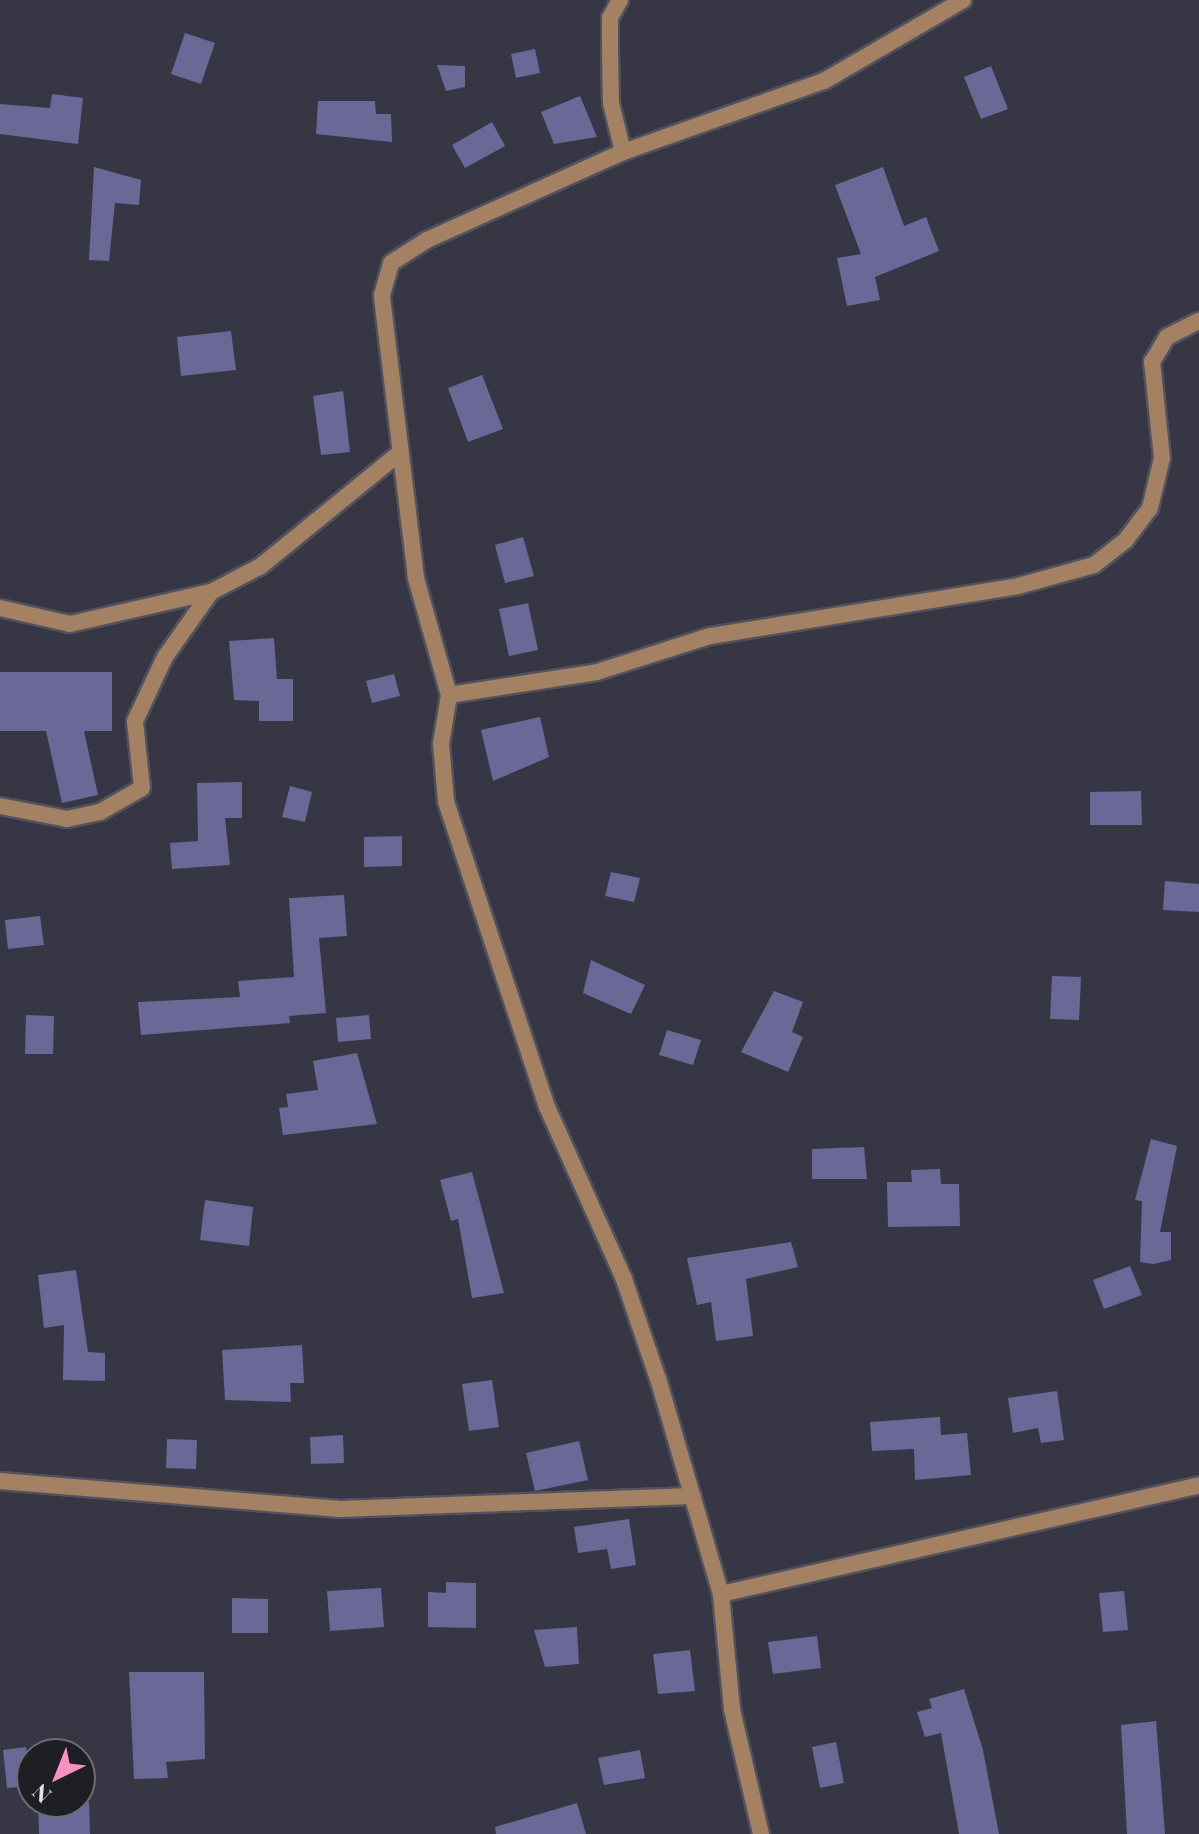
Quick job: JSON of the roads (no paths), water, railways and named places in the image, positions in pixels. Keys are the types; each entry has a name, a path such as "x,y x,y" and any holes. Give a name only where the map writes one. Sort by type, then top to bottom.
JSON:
{"street":[{"path":"620,0 610,18 610,65 623,152"},
{"path":"761,1834 732,1709 721,1594 693,1496 624,1279 547,1107 510,976 446,801 441,744 449,695 416,578 397,455 382,295 391,263 623,152 824,81 963,0"},
{"path":"449,695 597,672 710,636 1018,586 1094,565 1125,541 1150,508 1162,458 1152,362 1167,337 1199,321"},
{"path":"0,608 70,624 211,592 261,566 397,455"},
{"path":"0,806 67,819 100,812 142,788 135,721 165,657 211,592"},
{"path":"0,1481 340,1509 693,1496"},
{"path":"721,1594 1199,1485"}]}
